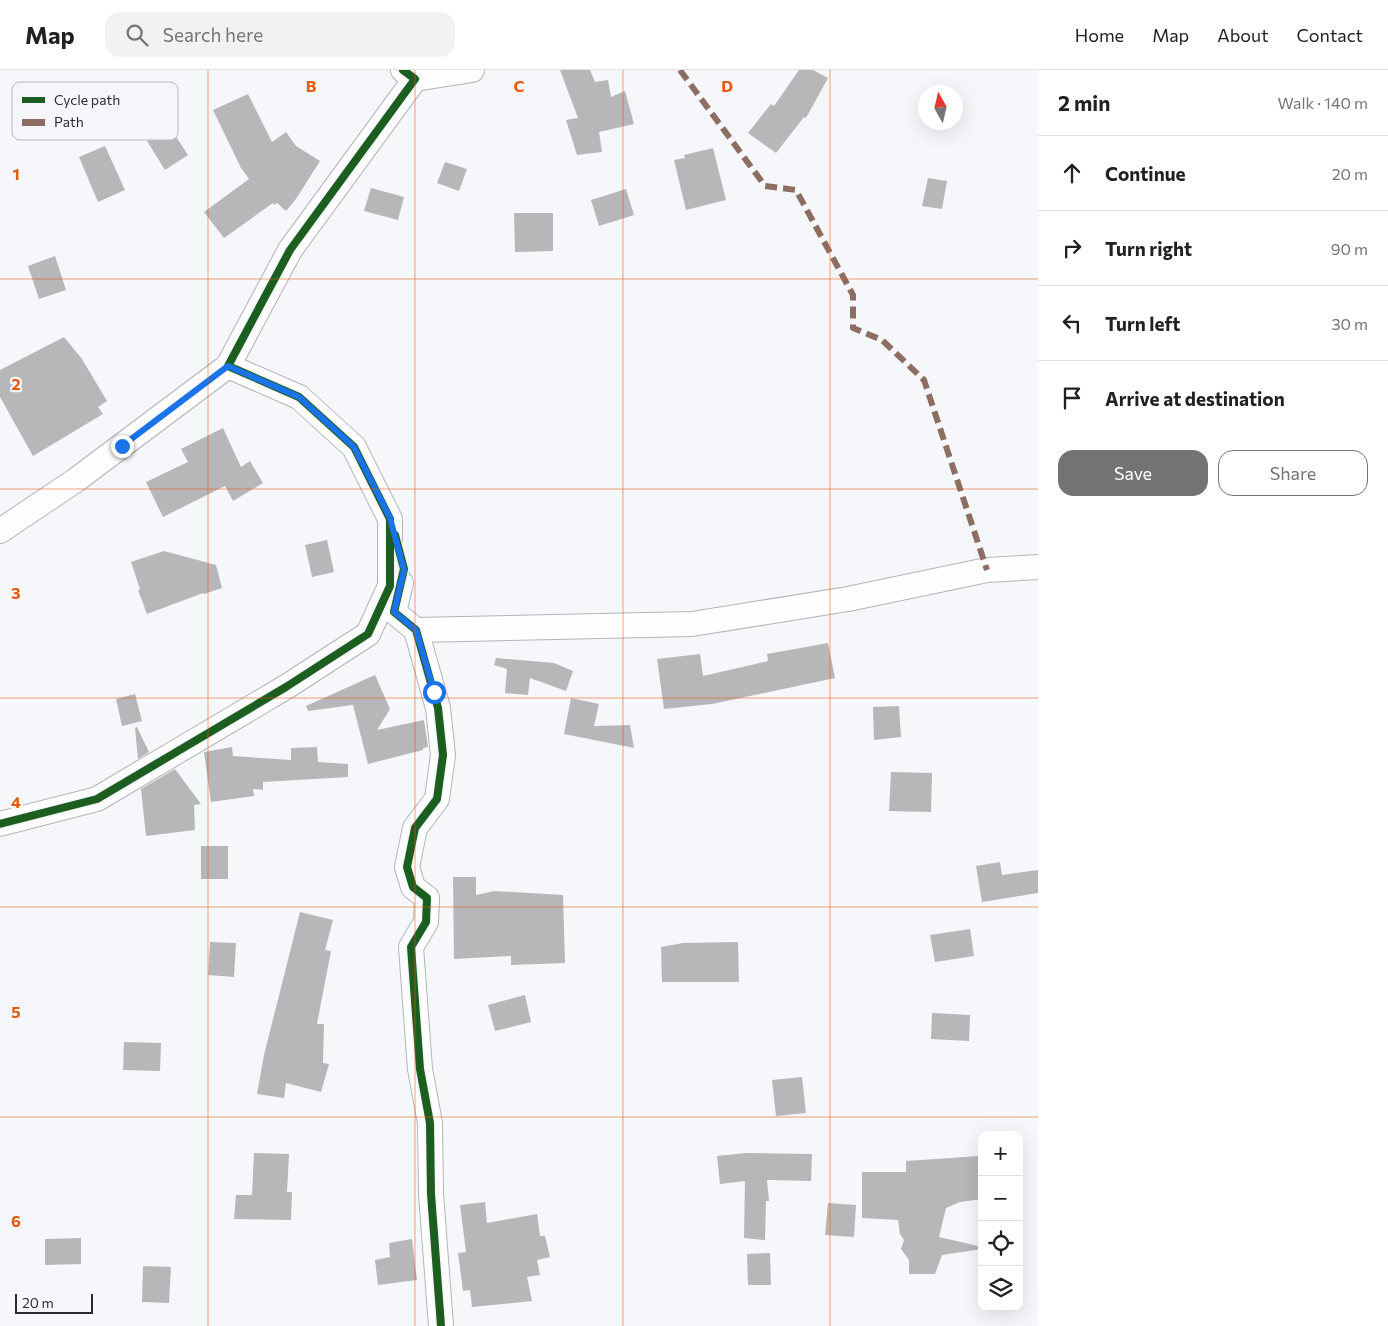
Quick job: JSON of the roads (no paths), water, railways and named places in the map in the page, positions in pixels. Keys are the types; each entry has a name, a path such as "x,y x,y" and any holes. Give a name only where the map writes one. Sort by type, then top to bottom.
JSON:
{"street":[{"path":"0,531 76,480 228,366 290,250 409,75 472,70"},
{"path":"228,366 299,397 354,447 390,518 404,570 394,612 416,630 438,708 443,755 437,798 415,828 407,867 413,887 427,898 426,922 411,947 420,1069 430,1123 431,1194 441,1326"},
{"path":"0,824 97,799 286,687 368,634 390,586 390,518"},
{"path":"416,630 692,624 848,599 987,570 1038,567"}]}
